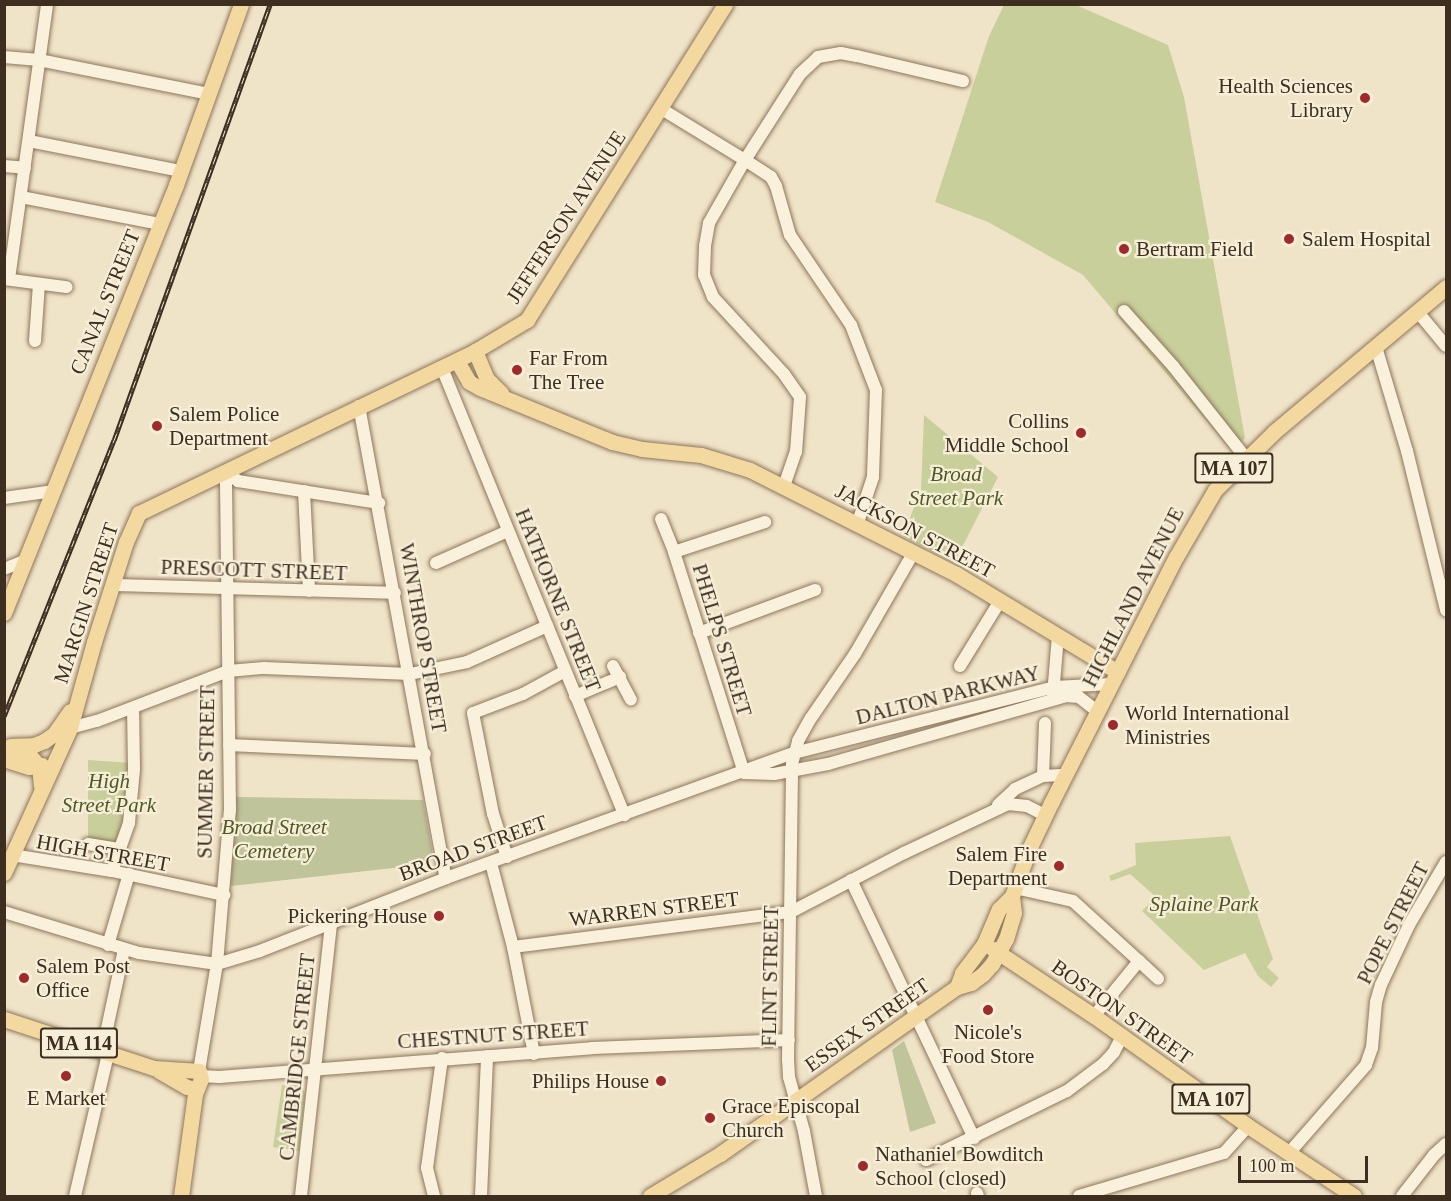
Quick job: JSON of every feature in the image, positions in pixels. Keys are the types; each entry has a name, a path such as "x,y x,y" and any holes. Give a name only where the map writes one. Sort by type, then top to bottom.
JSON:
{"main road":[{"name":"CANAL STREET","path":"4,614 181,171 241,4"},
{"name":"JEFFERSON AVENUE","path":"226,471 442,368 526,320 725,4"},
{"name":"HIGHLAND AVENUE","path":"1065,774 1203,507 1215,490 1245,457 1446,287"},
{"name":"JACKSON STREET","path":"475,351 487,379 511,400"},
{"name":"JACKSON STREET","path":"457,360 469,382 480,388 612,442 642,449 717,458 784,486 914,552 1000,601 1058,636 1115,678"},
{"name":"MARGIN STREET","path":"4,873 70,728 76,701 129,534 139,513 226,471"},
{"path":"6,750 34,745 54,734 76,701"},
{"path":"6,750 31,757 39,766 42,776 41,789"},
{"path":"39,766 56,757"},
{"name":"ESSEX STREET","path":"957,987 962,973 984,944 999,909 1013,892 1065,774"},
{"name":"ESSEX STREET","path":"650,1197 720,1154 957,987 970,983 983,974 999,953 1014,913 1013,892"},
{"name":"BOSTON STREET","path":"984,944 1094,1016 1248,1126 1354,1197"},
{"name":"MA 114","path":"4,1019 105,1053 191,1078"},
{"name":"SUMMER STREET","path":"181,1197 192,1122 191,1078"}],"street":[{"path":"47,4 21,197 7,279 66,287"},
{"path":"784,486 796,452 800,397 784,374 713,297 704,275 709,223 745,160 800,74 818,57 835,53 857,56 963,81"},
{"path":"4,57 39,60 209,94"},
{"path":"660,108 771,177 790,235 851,325 876,390 873,477 857,525"},
{"path":"29,141 181,171"},
{"path":"4,166 25,168"},
{"path":"21,197 160,224"},
{"path":"35,341 39,284"},
{"path":"1124,311 1159,350 1245,457"},
{"path":"1417,311 1446,346"},
{"path":"1376,347 1407,451 1445,597 1446,610"},
{"name":"HATHORNE STREET","path":"442,368 624,815"},
{"path":"455,401 462,390 472,387 480,388"},
{"name":"WINTHROP STREET","path":"359,406 379,503 446,878"},
{"path":"226,471 238,481 379,503"},
{"name":"SUMMER STREET","path":"191,1078 204,1043 217,964 230,810 226,471"},
{"path":"4,498 53,491"},
{"path":"304,491 309,591"},
{"name":"PHELPS STREET","path":"661,519 674,552 744,773"},
{"path":"674,552 765,522"},
{"path":"436,563 508,531"},
{"path":"795,753 811,718 855,654 914,552"},
{"path":"4,569 26,560"},
{"name":"PRESCOTT STREET","path":"113,585 395,593"},
{"path":"699,633 815,590"},
{"path":"960,666 1000,601"},
{"path":"70,728 79,728 228,671 264,668 410,674 467,662 547,626"},
{"path":"1053,693 1058,636"},
{"path":"613,666 631,700"},
{"path":"507,857 493,814 473,713 523,694 565,671"},
{"path":"575,696 620,677"},
{"name":"DALTON PARKWAY","path":"795,753 1115,678"},
{"name":"DALTON PARKWAY","path":"792,772 969,726 1053,693 1074,696 1097,711"},
{"path":"112,871 129,823 132,801 133,708"},
{"path":"1043,776 1045,723"},
{"path":"229,745 425,754"},
{"name":"FLINT STREET","path":"795,753 792,772 789,1077 804,1131 816,1197"},
{"name":"BROAD STREET","path":"217,964 260,951 446,878 795,753"},
{"name":"BROAD STREET","path":"744,773 792,772"},
{"name":"WARREN STREET","path":"993,810 1015,789 1043,776 1065,774"},
{"name":"WARREN STREET","path":"513,947 791,912 851,880 1008,804 1020,805 1045,815"},
{"path":"88,844 121,849"},
{"name":"HIGH STREET","path":"12,855 129,874 224,895"},
{"path":"491,862 513,947 534,1054"},
{"name":"POPE STREET","path":"1289,1153 1366,1065 1372,1048 1376,1002 1384,977 1409,925 1446,862"},
{"path":"108,945 129,874"},
{"path":"851,880 974,1138"},
{"path":"1013,892 1072,902 1158,979"},
{"path":"4,912 124,949 217,964"},
{"name":"CAMBRIDGE STREET","path":"301,1197 331,922"},
{"path":"75,1197 124,949"},
{"path":"1094,1016 1139,962"},
{"path":"926,1160 1067,1091 1103,1064 1122,1036"},
{"name":"CHESTNUT STREET","path":"191,1078 442,1058 534,1054 709,1041 789,1040"},
{"path":"481,1197 487,1056"},
{"path":"434,1197 428,1168 442,1058"},
{"path":"1079,1197 1224,1154 1248,1126"},
{"path":"1402,1197 1434,1155 1446,1144"}],"green space":[{"name":"Bertram Field","path":"1004,5 1076,5 1168,45 1184,97 1245,438 1232,451 1083,275 988,222 935,202 989,36"},
{"name":"Broad Street Park","path":"924,415 998,477 954,563 903,536 921,489"},
{"name":"High Street Park","path":"88,760 133,763 121,849 88,844"},
{"name":"Broad Street Cemetery","path":"234,797 423,800 433,855 429,864 231,886"},
{"name":"Splaine Park","path":"1230,836 1273,959 1267,967 1279,978 1271,987 1258,976 1245,953 1204,970 1142,911 1156,897 1130,874 1111,881 1109,876 1136,865 1135,843"},
{"path":"904,1041 936,1123 910,1132 892,1050"},
{"path":"301,1084 305,1094 299,1151 273,1147 282,1085"}],"railway":[{"path":"4,716 114,440 270,4"}],"place":[{"name":"Health Sciences Library","path":"1365,98"},
{"name":"Salem Hospital","path":"1289,239"},
{"name":"Bertram Field","path":"1124,249"},
{"name":"Far From The Tree","path":"517,370"},
{"name":"Salem Police Department","path":"157,426"},
{"name":"Collins Middle School","path":"1081,433"},
{"name":"World International Ministries","path":"1113,725"},
{"name":"Salem Fire Department","path":"1059,866"},
{"name":"Pickering House","path":"439,916"},
{"name":"Salem Post Office","path":"24,978"},
{"name":"Nicole's Food Store","path":"988,1010"},
{"name":"E Market","path":"66,1076"},
{"name":"Philips House","path":"661,1081"},
{"name":"Grace Episcopal Church","path":"710,1118"},
{"name":"Nathaniel Bowditch School (closed)","path":"863,1166"}]}
